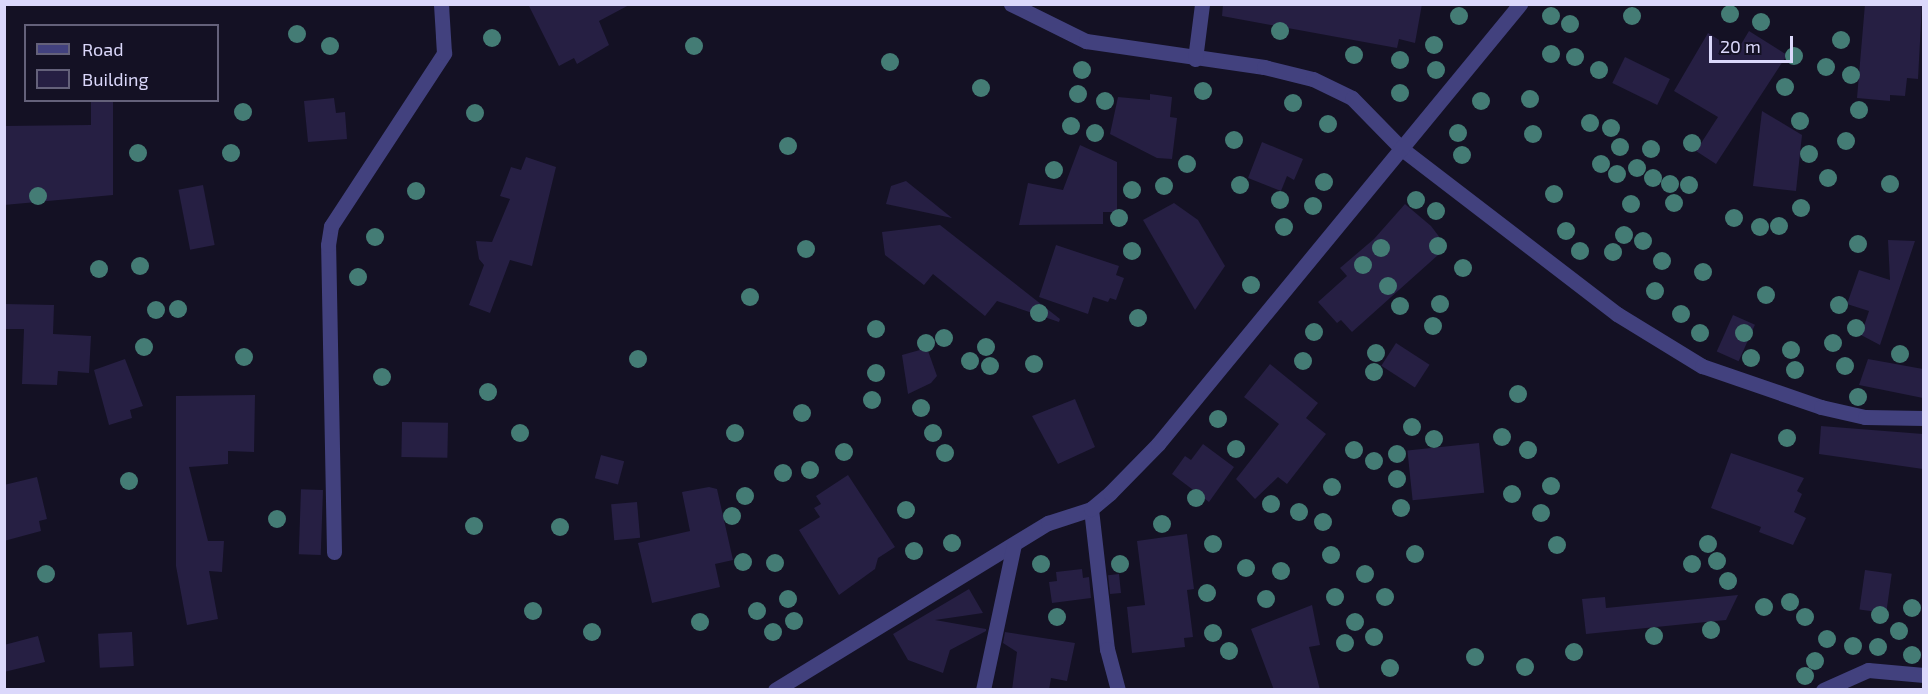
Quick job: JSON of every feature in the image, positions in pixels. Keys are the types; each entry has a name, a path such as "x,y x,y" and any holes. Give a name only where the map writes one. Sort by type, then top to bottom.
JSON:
{"street":[{"path":"334,552 328,245 331,226 444,53 441,4"},
{"path":"1011,4 1086,41 1195,59 1264,67 1313,79 1352,98 1402,149 1617,314 1702,366 1821,408 1865,417 1923,418"},
{"path":"1195,59 1202,4"},
{"path":"775,690 1048,523 1092,509 1158,444 1520,4"},
{"path":"1092,509 1107,649 1118,690"},
{"path":"983,690 1014,544"},
{"path":"1823,690 1868,670 1923,675"}],"building":[{"path":"528,4 631,4 599,21 609,45 577,64 574,58 559,66"},
{"path":"1223,4 1422,4 1415,43 1399,39 1397,48 1222,16"},
{"path":"1865,4 1922,4 1918,79 1907,78 1905,96 1890,95 1890,101 1857,98"},
{"path":"1749,31 1787,55 1716,164 1696,151 1718,117 1674,91 1708,33 1737,51"},
{"path":"1625,57 1670,79 1657,105 1612,83"},
{"path":"1150,94 1172,97 1170,117 1177,118 1172,159 1157,158 1110,134 1118,97 1150,100"},
{"path":"334,98 336,113 345,112 347,139 308,142 304,101"},
{"path":"91,102 113,102 113,195 4,205 4,126 91,125"},
{"path":"1762,111 1802,135 1796,191 1753,186"},
{"path":"1262,142 1303,159 1294,180 1287,176 1281,191 1248,178"},
{"path":"1080,145 1117,162 1117,212 1103,212 1103,224 1019,225 1028,183 1063,190"},
{"path":"526,157 556,167 532,266 510,260 490,313 469,305 484,265 479,259 476,241 492,242 510,199 500,196 511,167 521,170"},
{"path":"906,181 952,218 886,204 891,186"},
{"path":"203,185 215,245 190,250 178,190"},
{"path":"1174,203 1198,220 1225,266 1195,310 1143,220"},
{"path":"1405,204 1431,226 1447,247 1352,332 1341,320 1337,323 1318,302 1347,276 1340,268 1374,239"},
{"path":"940,225 1060,319 1059,322 997,301 985,316 933,274 924,285 885,255 882,232"},
{"path":"1888,240 1915,241 1880,345 1861,335 1869,311 1847,304 1859,270 1890,280"},
{"path":"1056,245 1119,266 1116,275 1124,278 1116,300 1110,298 1108,302 1093,297 1088,314 1039,297"},
{"path":"4,304 54,305 53,334 91,336 89,373 58,371 57,385 22,384 24,329 4,329"},
{"path":"1733,315 1755,325 1739,361 1717,352"},
{"path":"1396,343 1430,365 1415,387 1381,366"},
{"path":"927,348 937,376 931,383 908,394 902,355"},
{"path":"125,359 143,406 130,410 132,418 109,425 94,370"},
{"path":"1868,359 1923,369 1923,398 1859,385"},
{"path":"1270,364 1318,403 1306,418 1326,434 1287,484 1278,477 1255,499 1236,479 1279,424 1244,397"},
{"path":"255,395 254,452 228,451 228,464 189,467 208,541 224,541 222,572 209,571 218,619 187,625 176,566 176,396"},
{"path":"1075,399 1095,447 1058,464 1032,416"},
{"path":"402,422 448,423 447,458 401,457"},
{"path":"1821,426 1923,434 1923,469 1819,454"},
{"path":"1479,443 1484,493 1413,500 1407,451"},
{"path":"1203,444 1234,467 1209,502 1172,474 1185,456 1191,460"},
{"path":"1731,453 1804,478 1797,491 1802,494 1794,512 1806,518 1793,545 1759,532 1761,527 1711,508"},
{"path":"601,455 624,461 618,484 595,478"},
{"path":"848,475 895,547 878,558 875,569 839,595 799,530 820,517 814,508 821,504 816,496"},
{"path":"37,477 47,519 39,521 41,531 4,541 4,485"},
{"path":"709,487 717,489 733,560 715,564 720,587 652,603 638,543 690,531 682,492"},
{"path":"301,489 323,490 321,555 299,554"},
{"path":"637,502 640,538 614,540 611,504"},
{"path":"1187,534 1194,589 1187,590 1193,637 1184,638 1185,647 1132,653 1127,607 1145,605 1137,541"},
{"path":"1082,569 1083,578 1089,577 1091,598 1052,603 1049,582 1057,581 1056,572"},
{"path":"1865,570 1892,574 1886,613 1859,610"},
{"path":"1119,574 1121,593 1110,594 1108,575"},
{"path":"969,589 983,613 935,620 986,629 986,631 950,650 943,673 908,660 893,634"},
{"path":"1738,595 1726,620 1586,634 1582,599 1605,597 1606,608"},
{"path":"1312,605 1320,645 1309,647 1320,690 1274,690 1251,629"},
{"path":"132,632 134,666 100,668 98,634"},
{"path":"1005,632 1075,643 1067,681 1051,678 1049,690 1012,690 1017,652 1003,643"},
{"path":"38,636 45,662 4,672 4,645"}]}
